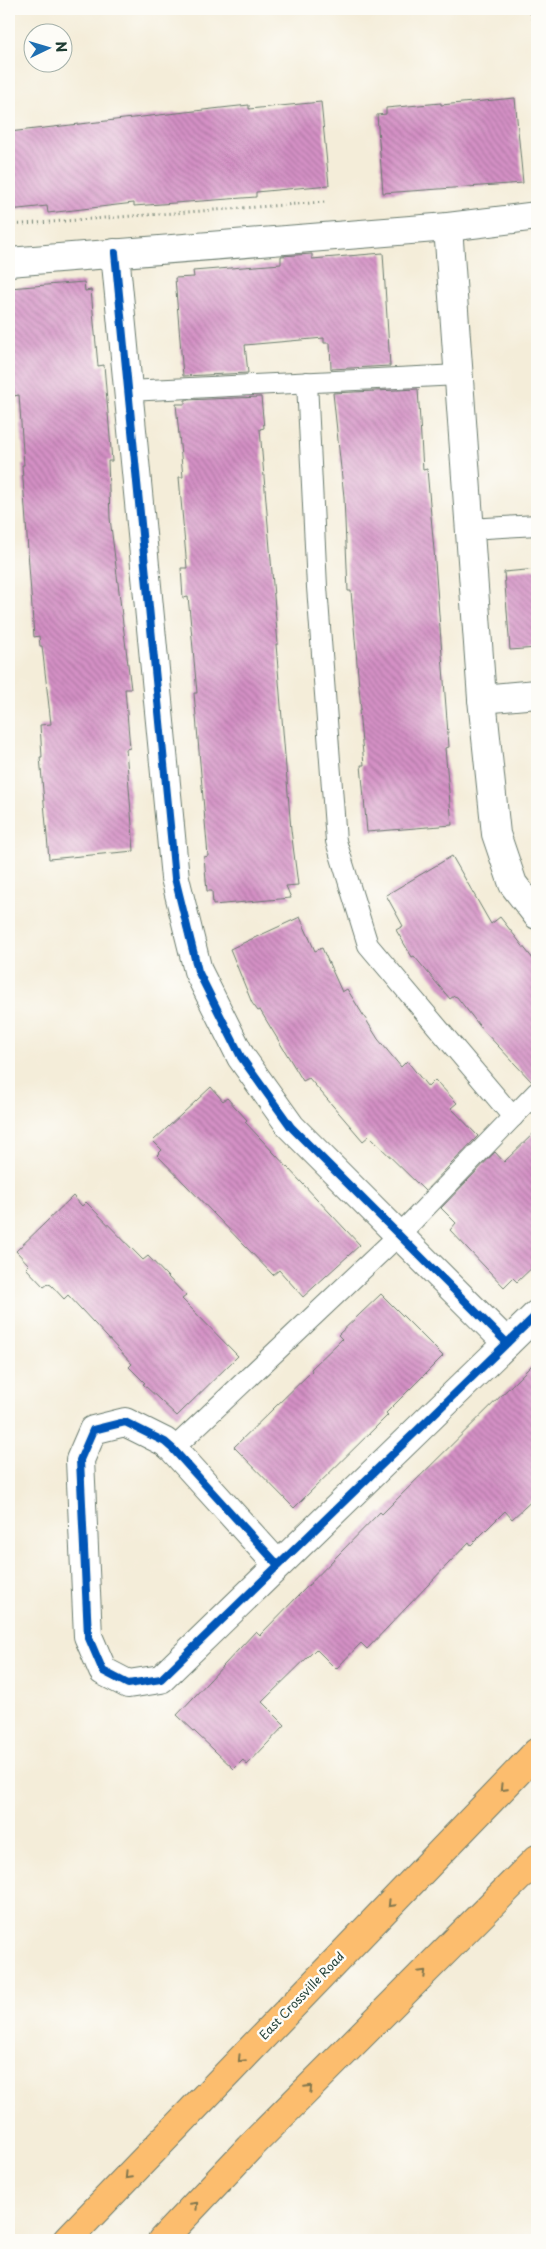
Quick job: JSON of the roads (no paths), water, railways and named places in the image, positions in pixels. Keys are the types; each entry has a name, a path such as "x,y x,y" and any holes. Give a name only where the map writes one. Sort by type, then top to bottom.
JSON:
{"main road":[{"name":"East Crossville Road","path":"66,2240 537,1752"},
{"path":"162,2240 261,2136 537,1859"}],"street":[{"path":"9,262 448,227 537,216"},
{"path":"448,227 482,699 496,834 513,884 537,916"},
{"path":"115,253 175,878 198,971 242,1057 291,1127 507,1343"},
{"path":"482,699 537,694"},
{"path":"278,1565 165,1442 125,1422 93,1430 80,1460 88,1636 103,1671 128,1684 160,1679 278,1565 537,1314"}],"lane":[{"path":"128,391 459,375"},
{"path":"307,382 317,587 336,841 368,945 513,1117"},
{"path":"469,529 537,525"},
{"path":"173,1449 399,1235 537,1092"}]}
